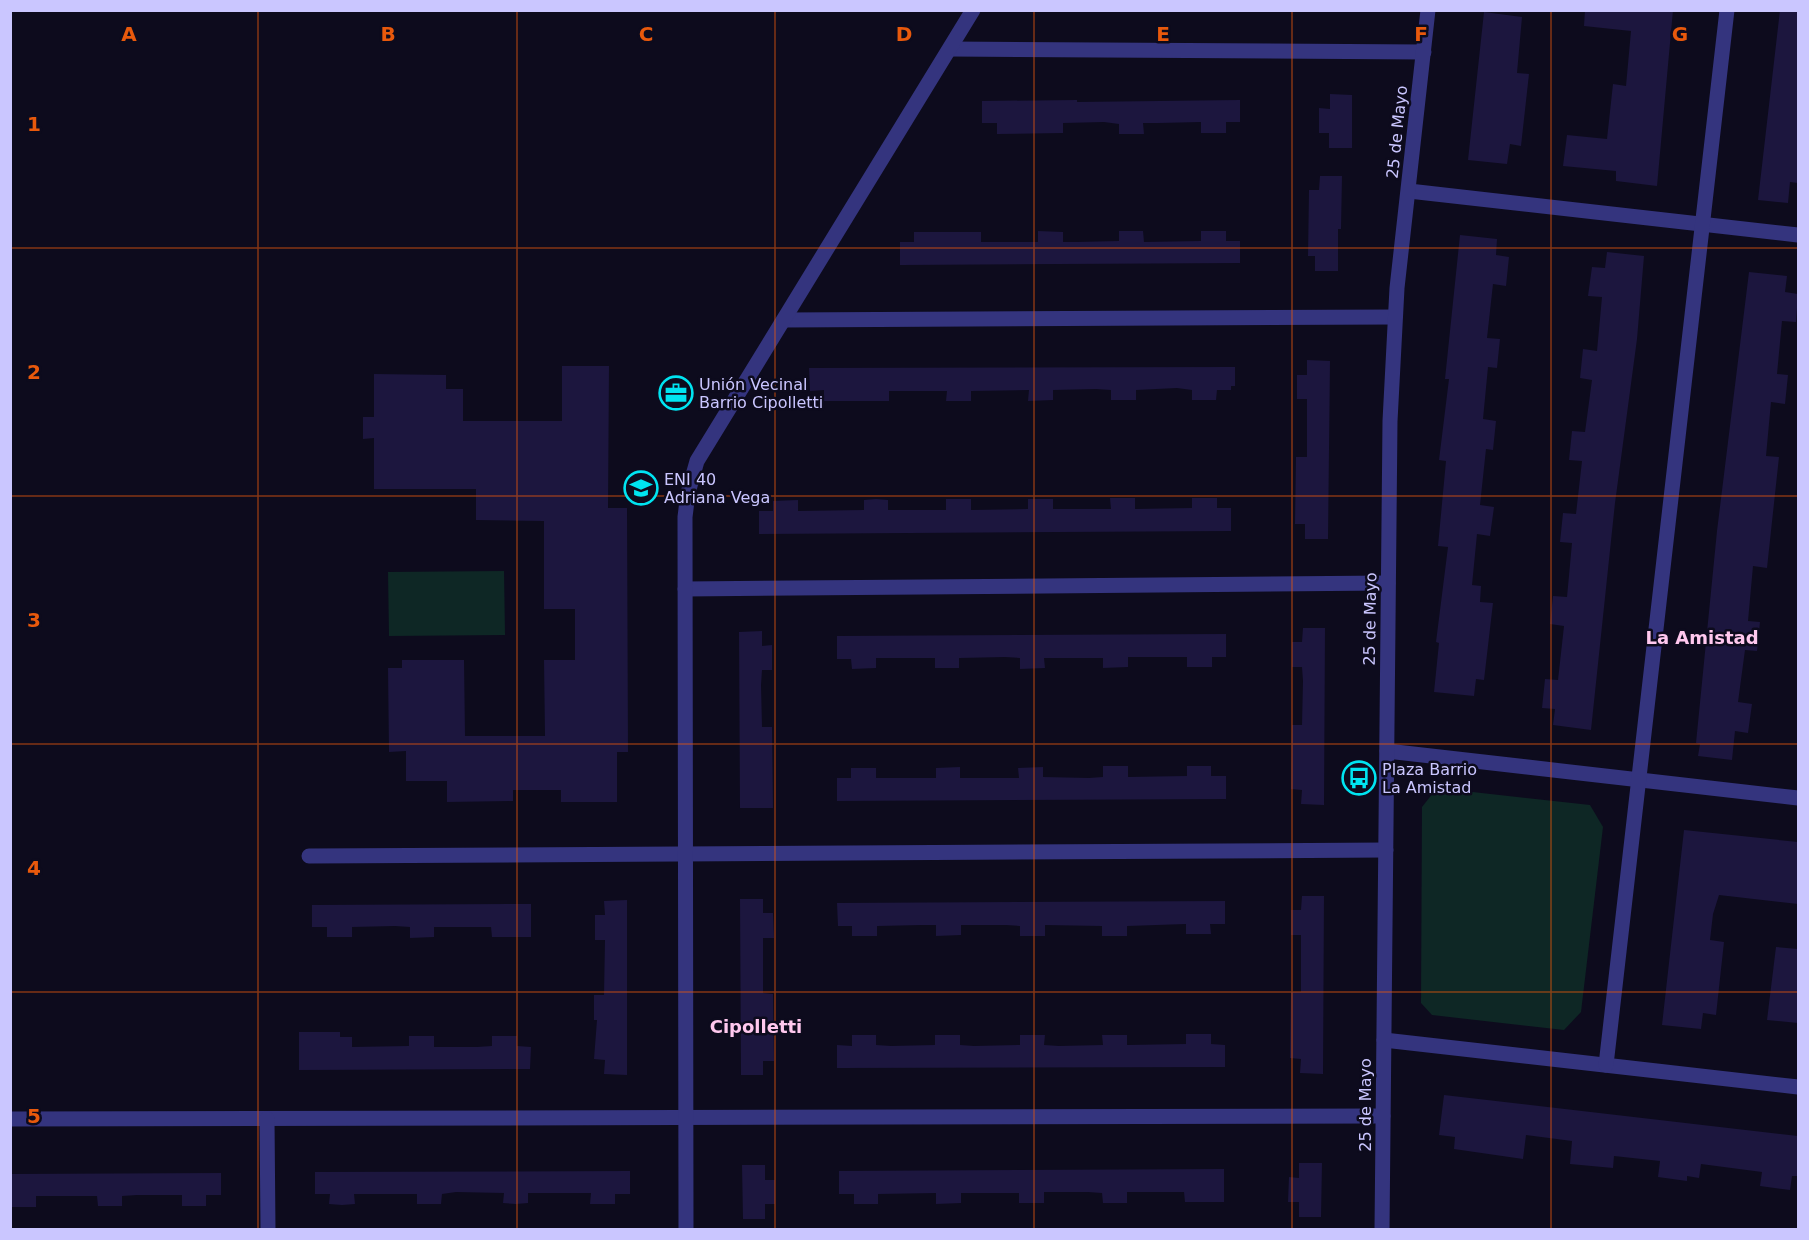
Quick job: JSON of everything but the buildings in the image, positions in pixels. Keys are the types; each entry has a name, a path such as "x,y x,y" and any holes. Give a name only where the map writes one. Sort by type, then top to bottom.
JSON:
{"street":[{"path":"686,1230 685,517 695,465 974,10"},
{"name":"25 de Mayo","path":"1382,1230 1390,421 1395,316 1428,10"},
{"path":"1606,1065 1726,10"},
{"path":"950,49 1424,52"},
{"path":"1409,191 1798,235"},
{"path":"784,320 1395,316"},
{"path":"685,589 1388,583"},
{"path":"1387,751 1798,798"},
{"path":"309,856 1386,850"},
{"path":"1384,1041 1798,1087"},
{"path":"10,1119 1383,1116"},
{"path":"267,1119 268,1230"}],"green space":[{"path":"504,571 505,635 389,636 388,572"},
{"path":"1437,788 1590,805 1603,827 1581,1012 1564,1030 1432,1015 1421,1003 1422,807"}],"place":[{"name":"Unión Vecinal Barrio Cipolletti","path":"676,393"},
{"name":"ENI 40 Adriana Vega","path":"641,488"},
{"name":"Plaza Barrio La Amistad","path":"1359,778"}],"district":[{"name":"La Amistad","path":"1702,637"},
{"name":"Cipolletti","path":"756,1026"}]}
